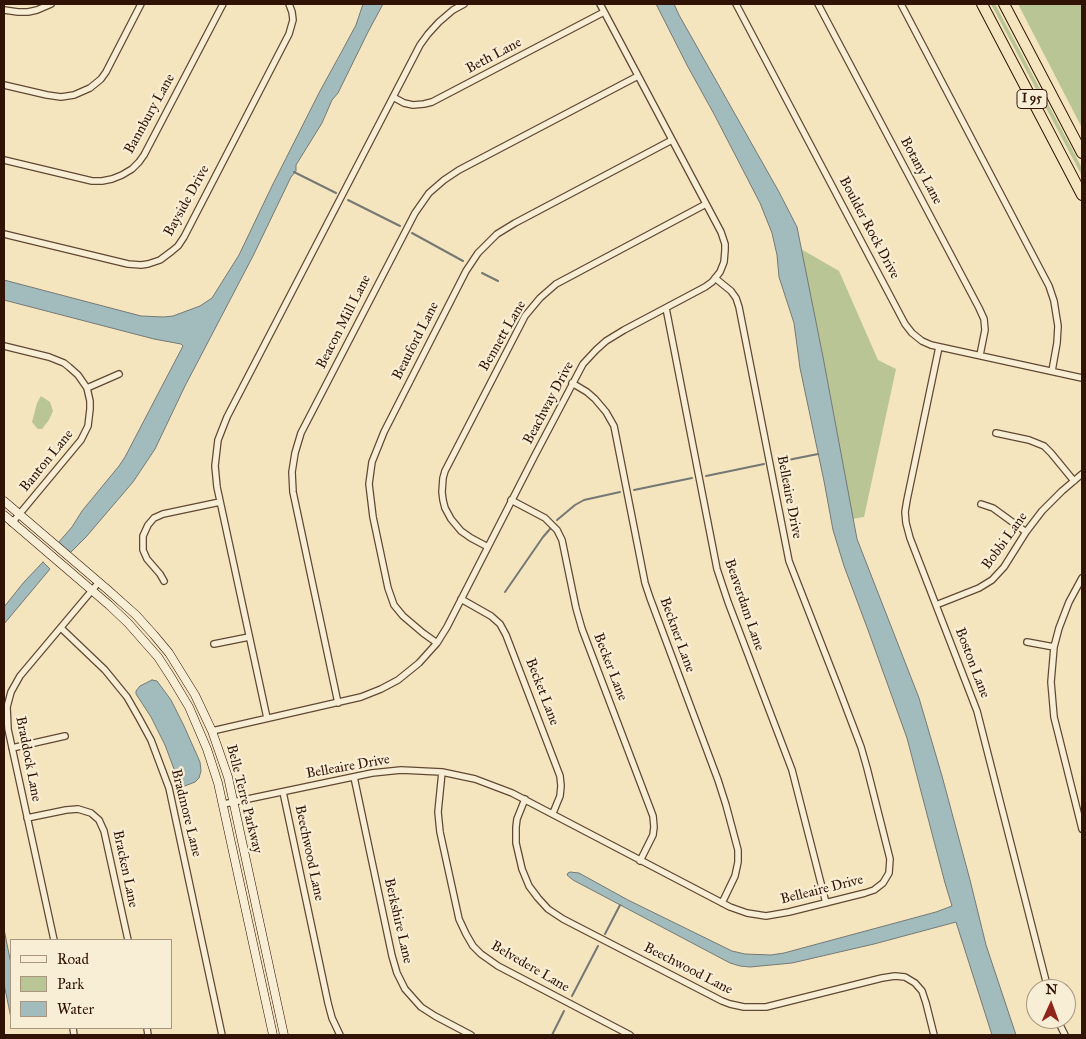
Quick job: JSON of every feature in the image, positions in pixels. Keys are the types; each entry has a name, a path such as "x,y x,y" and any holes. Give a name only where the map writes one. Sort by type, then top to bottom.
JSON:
{"highway":[{"name":"I 95","path":"982,4 1082,194"},
{"name":"I 95","path":"1004,4 1082,153"}],"main road":[{"name":"Belle Terre Parkway","path":"4,501 136,615 169,654 195,695 212,731 224,764 234,802 284,1035"},
{"name":"Belle Terre Parkway","path":"4,515 119,614 158,657 179,689 207,748 224,804 273,1035"}],"street":[{"path":"4,10 18,12 33,11 51,4"},
{"path":"4,85 61,97 74,95 90,88 106,72 141,4"},
{"name":"Bannbury Lane","path":"4,160 92,181 112,179 132,169 144,155 223,4"},
{"name":"Bayside Drive","path":"4,234 128,264 141,265 154,262 172,251 184,237 289,34 293,20 289,4"},
{"path":"266,718 215,476 218,440 224,422 417,51 428,34 449,13 464,4"},
{"path":"600,4 721,232 725,244 724,262 715,278"},
{"name":"Boulder Rock Drive","path":"736,4 905,324 912,333 926,343 939,347 1082,378"},
{"name":"Botany Lane","path":"818,4 979,308 985,326 980,355"},
{"path":"901,4 1050,286 1058,326 1052,371"},
{"name":"Beth Lane","path":"393,98 413,105 432,102 604,12"},
{"name":"Beacon Mill Lane","path":"338,703 293,492 292,472 294,453 304,428 415,213 429,193 459,170 638,76"},
{"name":"Beauford Lane","path":"437,643 403,616 394,605 388,588 369,490 372,462 384,432 466,271 484,247 497,234 515,223 672,140"},
{"name":"Bennett Lane","path":"488,546 461,531 451,519 443,500 443,478 445,470 525,316 540,298 562,281 706,204"},
{"name":"Beachway Drive","path":"212,731 361,697 398,680 419,663 437,643 447,628 511,500 583,364 601,345 617,334 705,287 715,278"},
{"name":"Belleaire Drive","path":"224,804 392,771 442,772 487,782 525,799 640,861 742,912 766,916 789,912 864,893 877,888 883,883 888,876 890,859 873,788 861,747 840,689 788,555 739,307 731,291 715,278"},
{"name":"Beaverdam Lane","path":"666,308 717,569 794,776 826,903"},
{"path":"4,346 49,357 64,363 78,375 87,388 119,374"},
{"name":"Boston Lane","path":"939,347 905,512 906,523 980,722 1045,979"},
{"name":"Beckner Lane","path":"572,383 595,399 606,412 614,426 645,583 726,805 736,845 738,862 735,876 722,903"},
{"name":"Banton Lane","path":"12,523 75,449 86,433 90,421 90,401 87,388"},
{"path":"996,433 1034,441 1044,446 1074,481"},
{"name":"Bobbi Lane","path":"936,605 979,588 992,580 1004,567 1026,532 1047,506 1082,474"},
{"name":"Becker Lane","path":"511,500 545,518 557,530 562,540 582,629 653,816 653,835 640,861"},
{"path":"164,580 148,562 142,550 143,536 148,525 154,518 163,514 220,502"},
{"path":"981,504 993,508 1026,532"},
{"path":"1082,578 1065,610 1059,628 1054,647 1051,682 1052,708 1082,829"},
{"name":"Braddock Lane","path":"54,939 12,748 6,717 7,707 11,692 23,672 99,582"},
{"name":"Becket Lane","path":"461,599 485,611 494,618 502,628 512,648 560,776 560,796 552,813"},
{"name":"Bradmore Lane","path":"61,628 105,670 127,697 147,733 170,788 222,1035"},
{"path":"214,644 249,637"},
{"path":"1027,642 1054,647"},
{"path":"12,748 64,736"},
{"name":"Belvedere Lane","path":"442,772 438,802 439,824 456,910 469,940 481,954 498,966 630,1035"},
{"name":"Berkshire Lane","path":"354,777 397,973 405,989 421,1007 471,1035"},
{"name":"Beechwood Lane","path":"282,792 328,1003 332,1018 340,1035"},
{"name":"Beechwood Lane","path":"525,799 516,827 516,843 522,869 529,886 538,898 548,909 564,919 722,1001 744,1007 766,1007 888,977 905,977 915,982 922,990 934,1035"},
{"name":"Bracken Lane","path":"27,818 78,809 91,813 99,820 104,831 128,939"}],"green space":[{"path":"991,4 995,4 1082,168 1082,176"},
{"path":"1018,4 1082,4 1082,128 1048,62"},
{"path":"801,249 839,271 878,360 896,369 864,517 852,519 823,357"},
{"path":"41,396 50,402 53,411 42,429 38,429 32,422"}],"water":[{"path":"363,4 383,4 338,93 332,100 322,123 296,165 296,171 291,177 155,449 133,482 70,553 58,543 125,457 183,346 4,300 4,280 141,316 173,316 200,306 212,298 239,255 320,91 356,25"},
{"path":"656,4 674,4 797,227 857,539 919,698 942,776 986,945 1016,1035 992,1035 956,922 792,963 750,967 740,966 730,963 573,880 567,875 570,872 579,873 628,900 732,951 745,954 771,955 784,953 952,906 907,738 844,566 833,530 800,368 794,323 779,277 772,233 760,203"},
{"path":"43,562 50,569 4,624 4,607"},
{"path":"152,680 157,681 171,700 200,762 201,771 199,778 195,782 182,787 176,787 177,777 165,745 151,717 136,694 140,686"},
{"path":"4,929 10,959 10,1013 4,984"}],"waterway":[{"path":"294,172 336,193"},
{"path":"348,200 400,226"},
{"path":"412,233 463,261"},
{"path":"482,273 498,281"},
{"path":"778,462 818,454"},
{"path":"706,476 764,464"},
{"path":"634,490 692,478"},
{"path":"557,520 584,500 620,492"},
{"path":"505,592 550,529"},
{"path":"605,934 620,905"},
{"path":"572,996 598,946"},
{"path":"552,1035 564,1011"}]}
